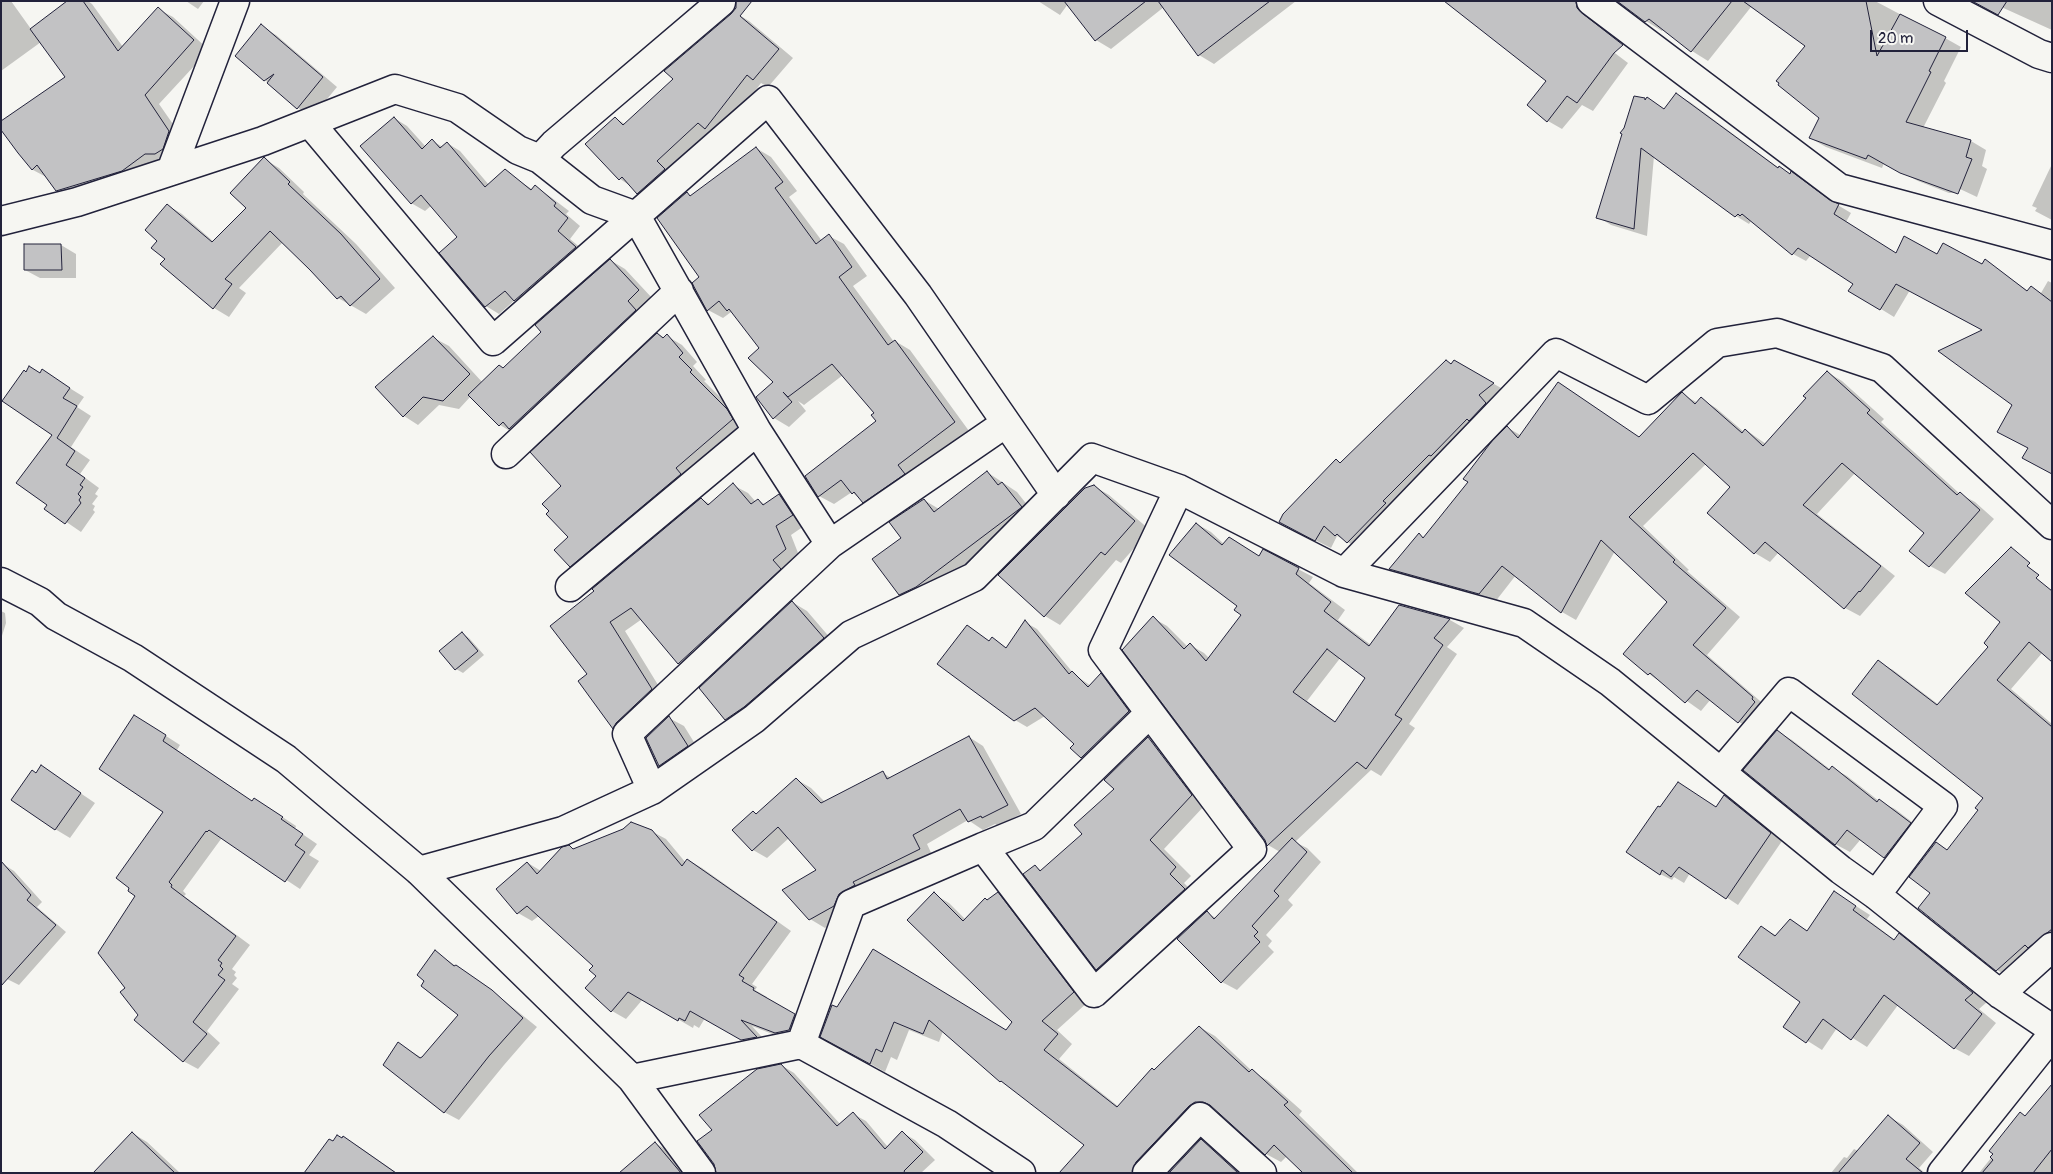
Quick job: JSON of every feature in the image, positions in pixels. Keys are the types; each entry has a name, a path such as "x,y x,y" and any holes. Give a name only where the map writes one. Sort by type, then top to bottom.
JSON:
{"street":[{"path":"171,171 235,1"},
{"path":"1591,1 1839,188 2052,246"},
{"path":"1938,1 2039,54 2052,58"},
{"path":"540,159 721,2"},
{"path":"1,221 77,202 263,141 395,89 457,108 518,150 540,159 592,200 636,216 757,431 830,544"},
{"path":"310,123 493,341 768,100 918,294 1056,495"},
{"path":"506,454 679,291"},
{"path":"1344,573 1556,353 1648,400 1717,343 1777,333 1882,368 2052,525"},
{"path":"652,790 627,734 830,544 1006,423"},
{"path":"570,588 757,431"},
{"path":"419,871 563,831 652,790 754,719 851,635 974,577 1092,458 1179,489 1344,573 1524,622 1610,682 1841,870 1876,894 2000,994 2052,1029"},
{"path":"983,847 1094,993 1252,849 1103,650 1179,489"},
{"path":"1,582 40,602 56,616 133,658 286,759 419,871 632,1079 701,1173"},
{"path":"1721,772 1789,692 1944,806 1876,894"},
{"path":"801,1044 851,904 1034,826 1150,713"},
{"path":"2000,994 2052,947"},
{"path":"1942,1173 2052,1035"},
{"path":"632,1079 801,1044 947,1124 1021,1173"},
{"path":"1147,1173 1200,1117 1262,1173"}],"building":[{"path":"67,1 83,1 118,51 158,7 194,40 145,95 169,131 163,149 155,154 145,154 122,171 56,191 37,165 32,170 18,153 1,130 1,121 65,77 30,29"},
{"path":"736,1 752,1 740,16 779,49 753,80 747,75 705,129 698,123 657,161 665,169 637,194 622,177 619,180 585,144 615,117 623,125 673,79 664,71 731,14 736,8"},
{"path":"1064,1 1146,1 1095,41"},
{"path":"1158,1 1270,1 1198,56"},
{"path":"1444,1 1576,1 1577,8 1582,13 1623,45 1614,53 1577,103 1567,96 1547,122 1527,105 1546,81"},
{"path":"1617,1 1732,1 1691,52 1649,19 1645,22"},
{"path":"1743,1 1866,1 1877,56 1900,14 1946,37 1906,122 1971,140 1966,157 1972,159 1958,194 1900,173 1868,155 1866,159 1809,138 1819,118 1778,85 1779,83 1776,81 1805,46"},
{"path":"1972,1 2007,1 1998,15"},
{"path":"261,24 323,77 297,109 267,83 274,74 264,81 235,56"},
{"path":"1676,93 1778,168 1779,166 1790,174 1791,171 1830,200 1839,204 1834,214 1896,253 1904,236 1937,254 1943,243 1982,264 1985,259 2027,291 2031,286 2052,302 2052,474 2022,458 2028,448 1997,432 2012,405 1938,351 1982,330 1896,284 1880,310 1848,291 1853,284 1798,248 1792,255 1742,214 1740,216 1738,214 1735,217 1641,148 1634,229 1596,218 1622,134 1620,133 1624,128 1634,96 1645,98 1645,100 1647,97 1664,109"},
{"path":"394,117 422,149 432,139 440,148 447,142 485,187 505,169 531,190 535,185 556,203 554,206 568,218 558,231 576,247 514,301 505,291 485,307 439,253 457,237 421,195 411,204 360,146"},
{"path":"756,147 783,182 775,188 816,244 829,234 852,267 839,277 888,345 895,340 955,422 898,465 905,474 863,503 854,492 852,494 841,480 818,497 805,476 876,421 871,415 874,413 832,364 788,397 783,392 792,402 773,419 756,397 773,382 748,358 759,348 729,309 727,311 719,301 707,311 692,283 699,277 657,218 687,192 690,196"},
{"path":"264,157 290,182 288,184 341,234 380,279 350,306 341,296 337,299 270,231 225,279 232,284 213,309 160,264 165,259 151,248 157,241 145,230 167,204 212,242 246,208 230,193"},
{"path":"24,244 61,244 62,270 24,270"},
{"path":"610,259 639,290 628,301 636,310 509,429 503,422 499,426 468,395 499,365 503,368 541,332 535,325"},
{"path":"657,333 663,338 667,334 683,353 679,357 692,370 690,372 727,409 733,419 676,468 681,474 570,567 554,550 568,537 546,514 549,511 542,504 561,486 530,452"},
{"path":"433,336 470,374 443,401 423,397 403,417 375,387"},
{"path":"1446,360 1451,364 1454,360 1494,383 1479,395 1486,403 1469,421 1467,419 1431,456 1429,455 1383,501 1386,503 1347,543 1337,534 1335,536 1324,526 1315,541 1279,522 1283,514 1336,459 1340,463"},
{"path":"29,366 40,373 42,369 70,388 63,398 77,406 57,438 75,451 66,465 85,478 80,485 83,487 78,494 81,497 79,500 81,503 65,524 44,509 47,505 16,483 52,435 2,401 24,370 26,372"},
{"path":"1827,371 1870,410 1867,413 1957,495 1960,492 1980,510 1929,567 1909,551 1924,533 1842,463 1803,505 1881,566 1844,609 1765,542 1754,554 1707,513 1730,487 1693,453 1629,517 1675,560 1673,562 1726,608 1693,645 1753,697 1752,699 1755,702 1738,723 1697,690 1685,703 1650,673 1648,675 1623,654 1667,602 1601,540 1561,613 1502,566 1479,594 1389,569 1419,533 1423,538 1468,482 1463,479 1492,441 1507,426 1518,438 1558,382 1639,437 1682,392 1695,404 1701,397 1742,433 1745,429 1763,446 1806,398 1803,396"},
{"path":"987,471 998,485 1002,482 1022,507 916,587 899,595 872,559 901,538 889,522 924,499 934,512"},
{"path":"733,483 751,504 758,499 763,505 779,494 793,515 776,526 786,549 773,560 781,569 678,664 631,608 610,622 652,689 616,723 613,729 578,681 587,674 550,626 594,591 592,589 701,498 708,505"},
{"path":"1094,485 1135,521 1105,555 1101,552 1044,617 998,575 1085,488"},
{"path":"1196,523 1222,545 1229,537 1259,556 1263,549 1299,568 1296,574 1331,602 1324,611 1369,646 1399,605 1450,619 1434,638 1443,645 1395,715 1402,719 1366,769 1357,762 1267,846 1265,840 1122,650 1153,616 1184,649 1190,643 1206,661 1241,615 1234,610 1237,606 1169,555","holes":["1327,649 1365,678 1335,722 1293,692"]},
{"path":"2011,547 2030,563 2027,566 2039,575 2036,578 2052,591 2052,662 2029,642 1997,680 2052,727 2052,929 2028,948 2025,945 1996,971 1918,908 1930,893 1909,877 1936,842 1947,850 1978,810 1975,808 1983,798 1852,694 1878,660 1937,705 1988,647 1984,643 2000,622 1965,593"},
{"path":"792,601 824,638 744,707 725,720 699,688"},
{"path":"1025,620 1069,674 1072,671 1088,687 1101,673 1129,711 1081,758 1070,748 1074,744 1035,708 1014,721 937,664 967,625 989,641 992,637 1006,648"},
{"path":"462,632 478,651 455,670 439,651"},
{"path":"134,715 166,735 163,741 252,801 254,798 283,817 281,819 303,834 295,845 305,852 285,882 209,830 206,831 169,882 172,885 171,887 236,936 218,960 222,963 220,966 223,969 218,975 225,980 193,1022 207,1034 183,1062 134,1020 138,1015 120,992 125,988 98,953 135,896 128,891 129,888 116,878 163,812 99,769"},
{"path":"669,716 688,746 659,766 646,738"},
{"path":"1777,730 1829,770 1832,766 1877,802 1879,799 1911,823 1884,858 1847,830 1835,845 1743,770"},
{"path":"969,736 1008,805 982,818 981,816 968,822 960,809 913,835 920,849 853,882 855,885 839,894 834,906 809,920 782,890 816,870 778,827 752,851 732,830 753,811 756,814 796,778 821,803 883,771 887,779"},
{"path":"1148,737 1192,795 1150,840 1176,867 1170,874 1185,889 1096,970 1023,874 1035,865 1040,871 1082,834 1074,825 1114,789 1104,780"},
{"path":"41,765 81,793 55,830 11,800 32,770 36,773"},
{"path":"1678,782 1716,807 1724,795 1771,833 1726,899 1679,867 1671,877 1662,870 1660,875 1626,852 1658,806 1660,807"},
{"path":"631,822 652,830 682,866 687,859 777,922 739,975 744,978 742,981 754,988 753,990 795,1014 789,1030 775,1033 741,1020 757,1037 741,1040 690,1011 685,1021 679,1018 678,1021 628,992 611,1012 585,988 596,976 589,970 593,966 527,906 517,914 496,889 527,862 537,874 562,847 569,845 573,849 623,829"},
{"path":"1292,838 1307,852 1274,891 1279,896 1252,926 1258,932 1254,936 1260,942 1221,983 1177,939 1207,911 1214,919"},
{"path":"1,861 31,895 27,900 56,925 1,986"},
{"path":"1834,891 1856,906 1853,910 1894,940 1899,933 1973,993 1965,1000 1982,1014 1954,1049 1884,995 1851,1040 1823,1019 1806,1043 1783,1027 1800,1002 1738,957 1761,926 1775,936 1790,919 1807,931"},
{"path":"934,892 963,921 985,898 987,900 998,892 1074,992 1042,1021 1058,1034 1044,1050 1117,1107 1152,1068 1154,1070 1199,1026 1249,1072 1252,1069 1288,1102 1284,1105 1353,1173 1303,1173 1274,1145 1265,1155 1210,1105 1203,1102 1195,1102 1136,1162 1132,1173 1059,1173 1084,1145 1000,1082 929,1020 923,1034 894,1022 882,1052 876,1049 870,1064 820,1037 832,1005 837,1007 873,949 1006,1030 1012,1022 907,920"},
{"path":"435,950 454,966 456,965 492,990 523,1018 489,1056 444,1113 383,1065 398,1042 420,1058 422,1057 458,1015 421,986 424,981 417,975"},
{"path":"781,1064 837,1126 853,1112 885,1149 902,1131 923,1152 904,1171 905,1173 716,1173 714,1164 697,1141 712,1130 699,1115 757,1069"},
{"path":"2052,1084 2052,1149 2033,1173 1982,1173 1993,1160 1990,1157 1993,1154 1989,1151 2020,1112 2025,1116"},
{"path":"1888,1115 1920,1143 1906,1159 1923,1173 1838,1173"},
{"path":"132,1132 175,1173 93,1173"},
{"path":"337,1135 342,1138 343,1136 396,1173 304,1173 329,1139 333,1141"},
{"path":"1201,1139 1238,1173 1169,1173"},
{"path":"655,1142 681,1173 619,1173"}]}
